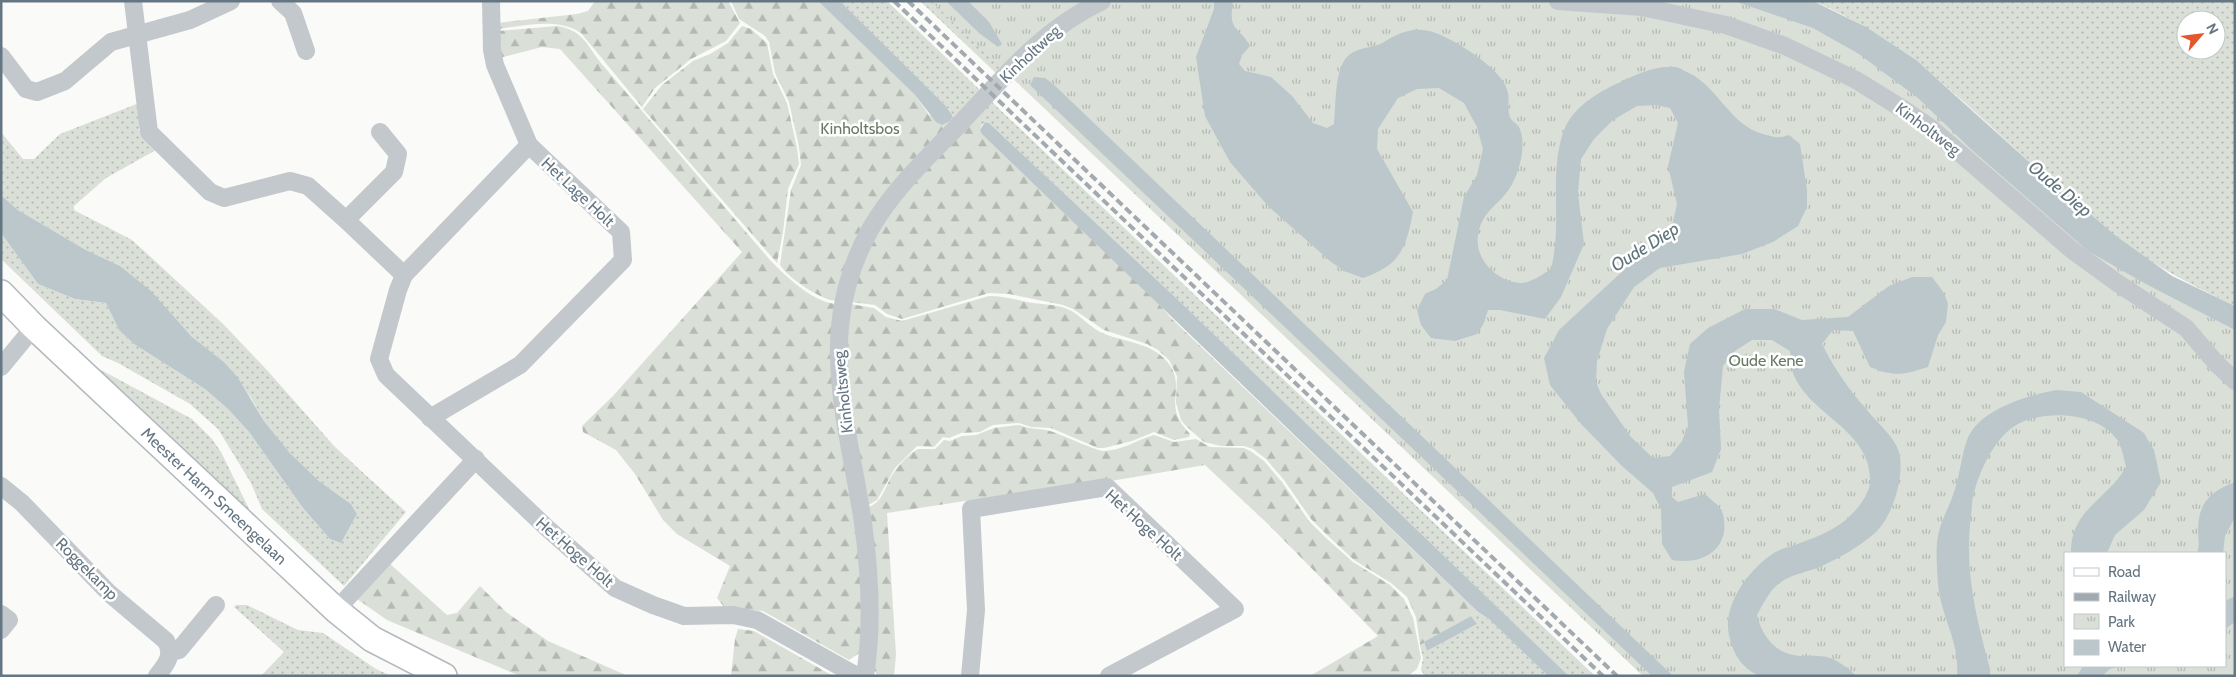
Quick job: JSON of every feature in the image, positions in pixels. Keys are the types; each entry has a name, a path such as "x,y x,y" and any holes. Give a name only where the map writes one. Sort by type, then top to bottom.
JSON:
{"street":[{"path":"134,1 149,132 210,192 224,198 290,181 308,186 404,275"},
{"path":"1,56 26,89 36,92 64,81 111,42 190,20 231,1"},
{"path":"280,1 293,13 306,51"},
{"name":"Het Lage Holt","path":"430,418 520,365 623,260 621,232 529,145 495,65 492,50 491,1"},
{"name":"Kinholtweg","path":"986,96 1024,55 1048,34 1076,14 1102,1"},
{"name":"Kinholtweg","path":"1558,1 1642,7 1726,25 1785,46 1856,80 1893,102 1932,129 2072,250 2116,282 2186,328 2217,364 2235,381"},
{"name":"Kinholtsweg","path":"865,676 870,620 869,575 863,522 839,375 838,337 843,302 857,259 884,208 901,186 986,96"},
{"path":"346,220 394,172 398,154 380,132"},
{"name":"Het Hoge Holt","path":"529,145 404,275 398,290 379,360 386,375 547,528 616,588 684,616 733,615 757,620 857,676"},
{"name":"Meester Harm Smeengelaan","path":"1,293 34,327 336,610 372,639 444,676"},
{"path":"1,367 34,327"},
{"path":"336,610 476,459"},
{"name":"Roggekamp","path":"1,486 22,503 110,593 162,637 170,652"},
{"name":"Het Hoge Holt","path":"970,676 976,610 971,509 1107,487 1234,610 1109,676"},
{"path":"157,676 170,659 170,652 179,650 216,605"},
{"path":"1,614 9,620 1,630"}],"green space":[{"path":"595,1 728,1 740,23 726,41 691,59 655,88 642,107 581,33 572,28 562,25 540,24 497,29 497,23 577,14 588,11"},
{"name":"Kinholtsbos","path":"731,1 818,1 915,95 929,115 950,121 953,116 956,119 896,182 836,301 822,297 805,288 780,265 791,190 801,165 799,147 789,102 775,73 769,42 765,36 739,19"},
{"path":"840,1 887,1 983,93 956,119 945,105"},
{"path":"920,1 1087,1 998,75"},
{"name":"Oude Kene","path":"931,1 1784,1 1825,15 2130,258 2235,312 2235,676 1643,676"},
{"path":"1813,1 2235,1 2235,306 2172,274 2128,246 2058,188 1926,70 1844,15"},
{"path":"557,26 572,31 583,38 600,62 770,260 808,293 826,302 835,304 861,559 861,649 858,654 849,660 763,611 725,608 717,598 730,566 677,534 663,520 635,474 616,450 583,432 582,426 613,396 742,252 560,49 542,47 499,58 498,31"},
{"path":"742,26 751,29 767,43 773,74 787,103 797,148 799,164 788,189 777,263 643,109 662,85 693,61 710,54 728,43"},
{"path":"991,101 1595,676 1569,676 1175,297 989,123 985,122 982,125 977,121"},
{"path":"139,103 139,130 156,150 106,178 74,206 74,210 132,240 154,260 223,324 335,447 406,512 344,586 262,509 251,483 218,429 190,404 118,363 102,356 1,259 1,233 38,284 75,299 106,303 119,330 134,344 205,389 229,410 249,432 303,508 330,539 341,543 357,514 351,504 319,481 290,453 264,421 251,398 224,362 191,336 120,266 86,250 18,210 1,195 1,132 23,159 34,159 60,134"},
{"path":"987,108 977,121 982,125 980,130 1150,294 1172,319 1478,612 1420,645 1416,617 1407,597 1391,583 1354,560 1328,536 1311,519 1284,480 1266,459 1253,449 1244,446 1221,446 1204,442 1186,426 1181,420 1176,403 1177,376 1169,360 1158,350 1147,344 1104,330 1073,309 1063,305 1009,294 989,293 902,319 887,314 875,305 850,302 872,241 897,201"},
{"path":"989,296 1062,307 1100,332 1139,344 1157,353 1165,359 1175,376 1175,407 1182,424 1190,434 1189,437 1174,440 1154,432 1132,441 1098,448 1051,428 1031,427 1019,423 993,425 980,432 961,433 949,438 943,437 934,447 917,446 895,468 877,500 867,506 845,374 850,304 874,308 886,317 902,321"},
{"path":"90,364 192,419 212,439 221,452 256,523"},
{"path":"1019,425 1052,431 1103,451 1123,447 1154,435 1174,442 1196,439 1210,447 1244,448 1252,452 1264,461 1282,482 1309,521 1326,538 1353,562 1390,585 1404,599 1413,618 1421,658 1417,669 1408,676 1310,676 1378,636 1270,526 1205,465 1111,481 1095,481 887,513 896,655 894,676 877,676 873,667 867,508 878,501 897,468 918,449 935,449 944,440 950,441 962,436 976,435 994,428"},
{"path":"389,563 447,615 457,613 480,586 506,612 548,641 628,676 520,676 387,620 357,599"},
{"path":"236,605 247,605 298,630 323,633 376,669 391,676 261,676 284,652 234,607"},
{"path":"1478,612 1489,619 1548,676 1425,676 1421,670 1423,658 1420,645 1424,642 1427,651 1477,624 1471,616"},
{"path":"738,629 754,631 833,676 731,676"}],"water":[{"path":"818,1 840,1 945,105 953,116 950,121 942,125 936,122 915,95"},
{"path":"946,1 968,1 989,22 1002,44 998,47 979,33"},
{"path":"1214,1 1233,1 1233,24 1250,46 1242,55 1239,64 1245,71 1271,77 1292,96 1313,123 1327,128 1334,124 1338,77 1344,61 1354,52 1380,44 1404,32 1421,30 1438,34 1458,44 1488,65 1506,86 1508,109 1512,120 1519,127 1522,149 1520,165 1511,186 1483,219 1478,235 1478,244 1480,252 1489,268 1512,282 1529,282 1551,269 1556,234 1557,164 1564,130 1572,116 1583,104 1617,83 1658,68 1678,68 1689,73 1709,88 1742,123 1763,134 1776,137 1789,135 1800,144 1807,190 1807,207 1798,226 1773,242 1742,254 1660,268 1634,287 1607,329 1597,361 1596,382 1601,394 1631,437 1653,458 1670,456 1682,441 1688,426 1684,372 1690,344 1708,328 1745,309 1774,309 1802,320 1848,317 1889,286 1912,277 1932,277 1944,293 1948,304 1946,322 1938,335 1928,367 1912,372 1893,374 1870,367 1853,331 1833,330 1822,344 1848,387 1897,446 1900,462 1899,484 1887,517 1875,533 1849,552 1820,567 1785,579 1777,585 1767,597 1757,615 1766,637 1776,648 1791,655 1830,658 1837,661 1856,676 1759,676 1742,664 1733,648 1729,635 1728,623 1734,600 1740,588 1756,568 1776,552 1838,526 1859,506 1870,485 1867,461 1859,446 1849,433 1810,398 1799,385 1792,370 1790,351 1772,340 1752,340 1735,351 1723,366 1719,409 1721,449 1712,472 1672,487 1672,497 1678,502 1705,494 1722,511 1724,524 1720,544 1705,557 1695,560 1672,560 1662,544 1661,509 1653,493 1622,466 1582,425 1550,385 1544,358 1559,330 1626,268 1650,250 1672,226 1677,204 1668,166 1678,123 1670,108 1656,105 1637,106 1613,120 1594,139 1581,159 1578,193 1584,244 1561,297 1545,319 1500,310 1488,310 1484,323 1477,334 1455,341 1431,338 1421,325 1417,310 1425,294 1436,289 1447,280 1464,197 1477,175 1483,149 1477,127 1464,103 1439,88 1417,89 1398,98 1378,129 1377,149 1413,212 1404,246 1393,261 1375,273 1363,278 1344,271 1268,206 1230,162 1205,116 1196,57 1214,9"},
{"name":"Oude Diep","path":"1734,1 1813,1 1866,27 1916,60 2027,160 2116,236 2172,276 2235,306 2235,330 2146,284 2088,251 1973,151 1918,98 1859,54 1813,28"},
{"path":"1034,77 1045,78 1052,83 1673,676 1652,676 1030,85"},
{"path":"985,122 989,123 1175,297 1569,676 1548,676 1489,619 1478,612 982,134 980,130"},
{"path":"1,195 18,210 86,250 120,266 151,291 191,336 224,362 238,378 264,421 290,453 319,481 351,504 357,514 341,543 330,539 303,508 249,432 229,410 205,389 134,344 119,330 106,303 75,299 38,284 1,233"},
{"path":"2056,390 2081,392 2144,433 2154,450 2161,482 2144,510 2115,535 2107,552 2071,552 2072,538 2083,515 2110,488 2126,467 2118,441 2110,431 2099,424 2072,416 2043,416 2030,419 2010,429 1991,452 1978,480 1974,492 1969,536 1970,574 1990,676 1957,676 1956,652 1938,584 1937,550 1939,531 1956,486 1967,440 1973,429 1993,412 2018,400"},
{"path":"2235,482 2235,517 2225,536 2223,552 2197,552 2200,512 2203,505 2213,494"},
{"path":"2235,596 2235,622 2226,628 2226,600"},
{"path":"1471,616 1477,624 1427,651 1424,642"},
{"path":"2082,667 2117,667 2110,669 2102,676 2077,676"}],"railway":[{"path":"894,1 1603,676"},
{"path":"908,1 1617,676"}]}
